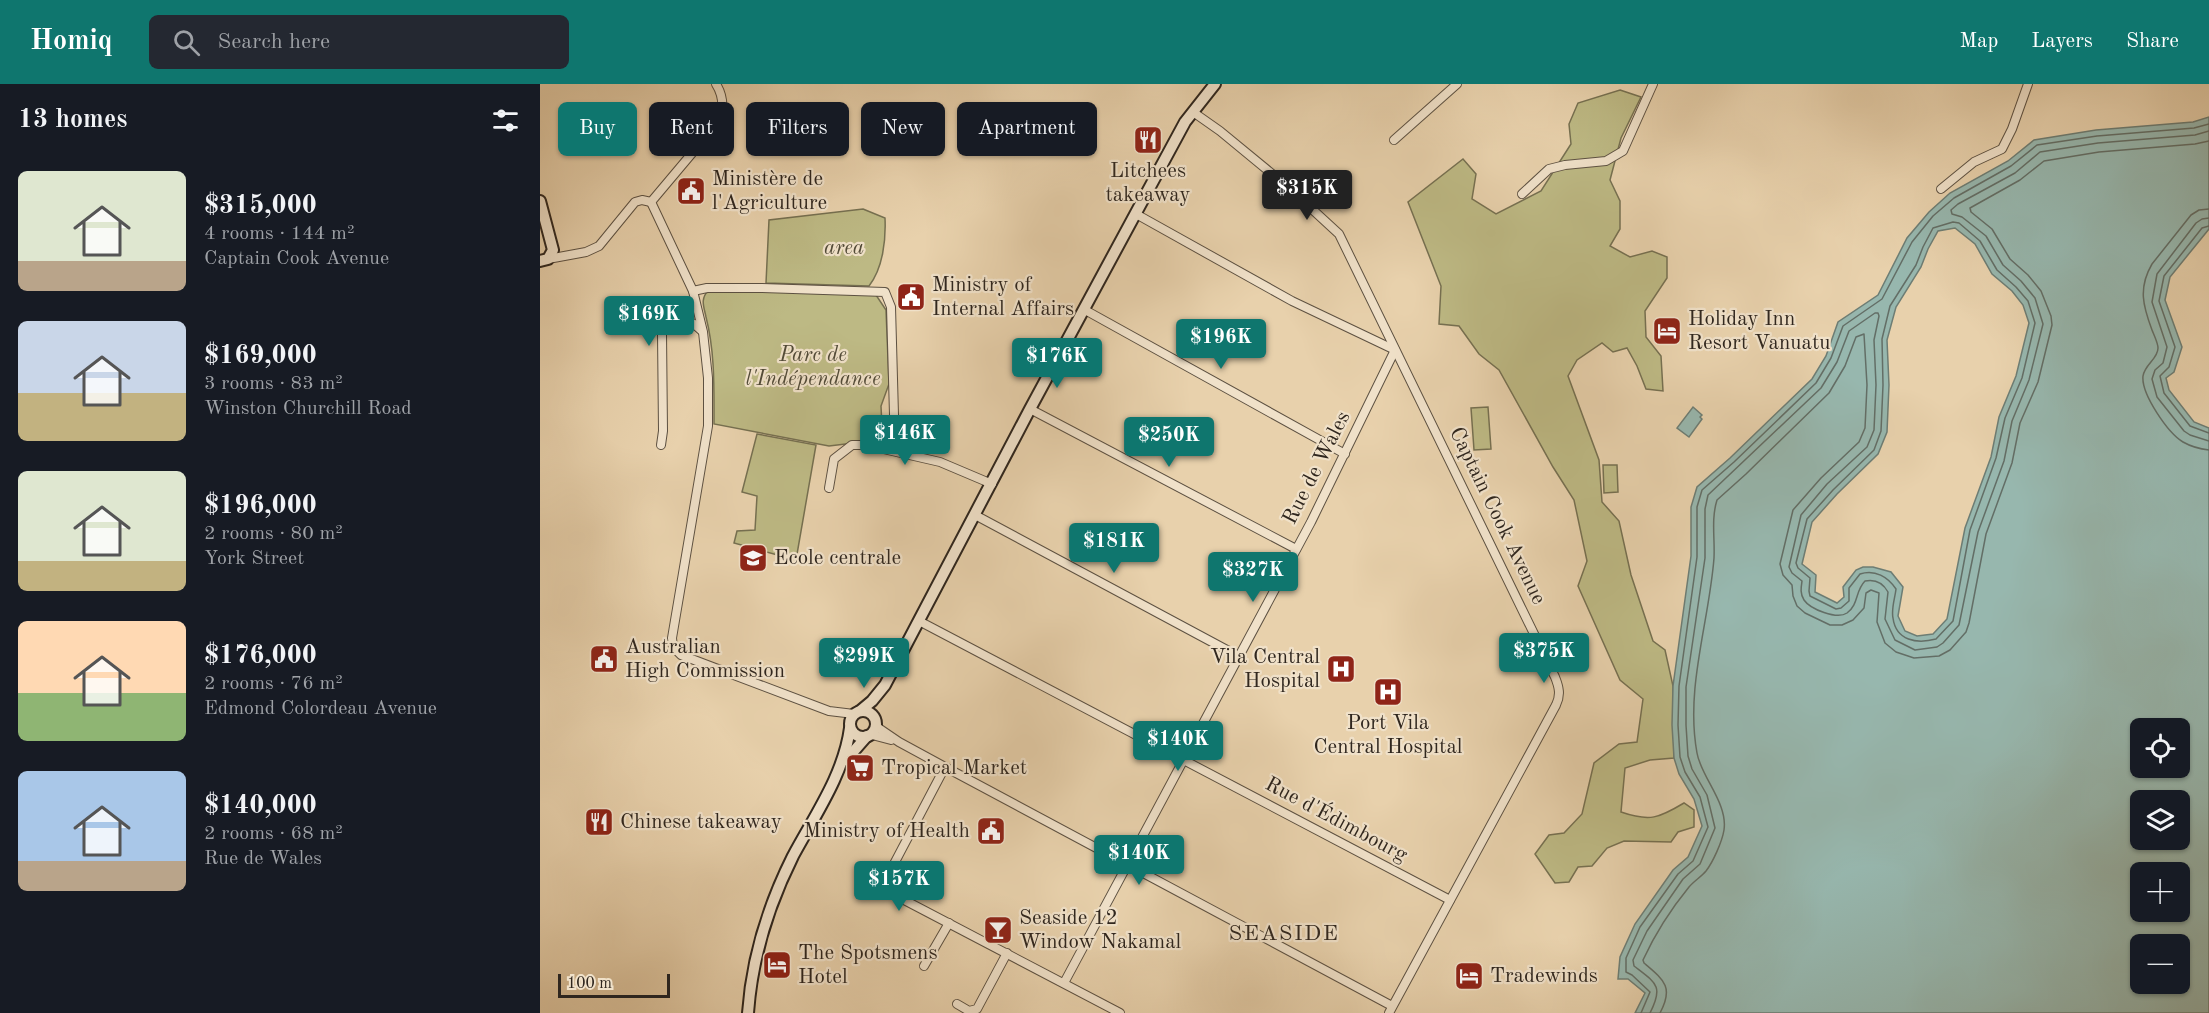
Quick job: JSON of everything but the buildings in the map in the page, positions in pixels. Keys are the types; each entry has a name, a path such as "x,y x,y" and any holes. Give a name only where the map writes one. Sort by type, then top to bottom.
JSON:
{"street":[{"path":"651,202 720,120 723,107 716,84"},
{"path":"748,1013 756,951 775,894 839,770 854,719 885,685 1030,409 1185,122 1215,84"},
{"path":"1395,140 1457,84"},
{"path":"1522,195 1549,169 1606,161 1623,151 1653,84"},
{"path":"1941,189 1974,162 2002,149 2012,129 2028,84"},
{"name":"Captain Cook Avenue","path":"1193,112 1220,131 1288,187 1339,234 1559,689 1556,705 1391,1010"},
{"path":"540,201 555,256 591,250 600,246 635,202 642,200 651,202"},
{"path":"651,202 693,291 703,332 708,378 708,426 672,638 673,646 681,655 690,659 854,719"},
{"path":"1136,214 1292,301 1395,350"},
{"path":"693,291 707,288 762,288 885,292 891,307 895,451"},
{"path":"1085,309 1345,454"},
{"path":"661,445 663,431 662,333 670,322 681,318 694,324 703,332"},
{"name":"Rue de Wales","path":"1064,983 1240,657 1345,454 1395,350"},
{"path":"1030,409 1296,549"},
{"path":"829,488 834,459 852,445 866,445 940,462 992,484"},
{"path":"975,515 1240,657"},
{"name":"Rue d'Édimbourg","path":"919,621 1450,900"},
{"path":"839,770 873,729 885,685"},
{"path":"854,719 866,711 873,729 1391,1010"},
{"path":"854,719 854,733 860,737 873,729"},
{"path":"945,768 885,881 887,891 1120,1013"},
{"path":"924,966 949,923"},
{"path":"957,1004 969,1011 976,1009 1007,954"}],"green space":[{"path":"1620,90 1641,97 1621,138 1610,180 1620,201 1620,229 1610,246 1630,257 1652,251 1667,257 1667,278 1645,311 1646,337 1661,356 1663,391 1646,389 1627,348 1613,352 1602,343 1577,360 1568,376 1599,460 1602,502 1619,521 1631,575 1653,641 1665,650 1673,686 1674,758 1650,760 1625,768 1621,812 1640,817 1654,817 1684,803 1694,810 1694,827 1678,832 1671,842 1624,841 1607,848 1592,866 1578,867 1569,882 1555,883 1535,854 1549,835 1564,833 1582,814 1594,763 1619,744 1637,742 1643,699 1620,680 1578,586 1587,561 1574,500 1499,370 1479,354 1459,326 1439,324 1441,286 1408,202 1463,159 1476,174 1472,199 1496,214 1541,191 1571,144 1569,124 1578,103"},
{"name":"area","path":"863,209 885,218 883,253 878,271 869,286 766,283 769,220"},
{"name":"Parc de l'Indépendance","path":"708,291 876,295 886,310 889,384 881,406 882,426 876,442 829,446 714,424 712,357 703,300"},
{"path":"1488,407 1491,449 1474,450 1471,408"},
{"path":"757,434 816,445 796,560 734,543 737,531 755,530 757,496 742,492"},
{"path":"1603,465 1617,465 1618,492 1604,493"}],"water":[{"path":"2209,117 2209,229 2170,277 2165,300 2182,347 2174,372 2166,378 2169,390 2194,422 2209,428 2209,1013 1635,1013 1645,993 1628,979 1618,979 1620,957 1635,924 1673,870 1688,857 1702,826 1694,799 1679,774 1674,758 1672,725 1673,686 1691,556 1691,507 1697,487 1812,379 1826,356 1838,322 1878,295 1907,238 1929,212 1950,193 2008,161 2034,140 2096,130 2193,122","holes":["1955,228 1975,244 1992,274 2012,291 2023,305 2029,323 2016,376 1999,417 1991,457 1965,528 1947,619 1933,634 1917,636 1905,631 1898,616 1903,587 1891,572 1873,567 1856,570 1843,587 1844,597 1837,603 1815,592 1816,575 1802,564 1812,522 1878,454 1887,432 1889,385 1887,340 1896,307 1921,267 1938,231"]},
{"path":"1693,407 1702,415 1700,417 1702,419 1689,437 1677,428"}],"place":[{"name":"Litchees takeaway","path":"1148,140"},
{"name":"Ministère de l'Agriculture","path":"691,191"},
{"name":"Ministry of Internal Affairs","path":"911,297"},
{"name":"Holiday Inn Resort Vanuatu","path":"1667,331"},
{"name":"Ecole centrale","path":"753,558"},
{"name":"Australian High Commission","path":"604,659"},
{"name":"Vila Central Hospital","path":"1341,669"},
{"name":"Port Vila Central Hospital","path":"1388,692"},
{"name":"Tropical Market","path":"860,768"},
{"name":"Chinese takeaway","path":"599,822"},
{"name":"Ministry of Health","path":"991,831"},
{"name":"Seaside 12 Window Nakamal","path":"998,930"},
{"name":"The Spotsmens Hotel","path":"777,965"},
{"name":"Tradewinds","path":"1469,976"}],"district":[{"name":"SEASIDE","path":"1284,934"}]}
